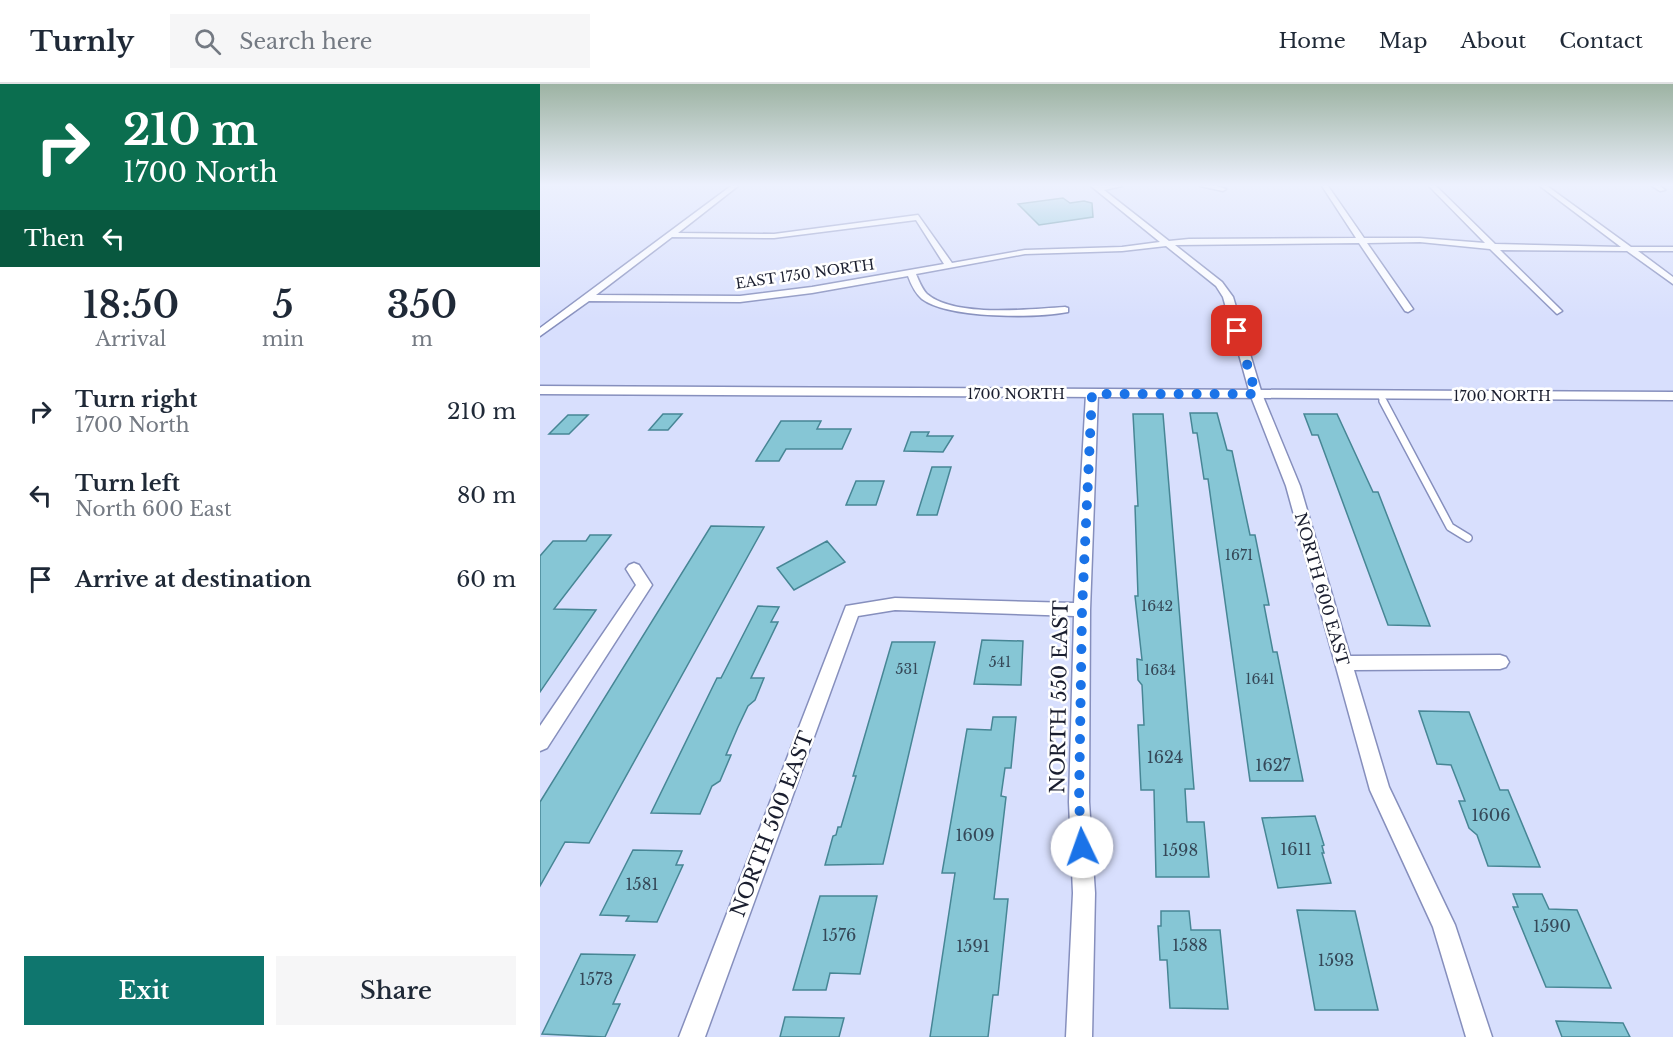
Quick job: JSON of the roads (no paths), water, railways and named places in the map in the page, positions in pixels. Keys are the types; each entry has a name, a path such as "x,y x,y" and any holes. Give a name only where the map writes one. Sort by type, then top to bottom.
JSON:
{"street":[{"path":"540,333 674,230"},
{"path":"668,235 774,236 816,230"},
{"path":"927,230 949,265"},
{"name":"NORTH 600 EAST","path":"1153,230 1219,284 1228,297 1256,394 1293,486 1380,790 1444,925 1479,1037"},
{"path":"1355,230 1408,309"},
{"path":"1476,230 1557,310"},
{"path":"1605,230 1673,281"},
{"name":"EAST 1750 NORTH","path":"586,298 740,299 812,290 1025,252 1122,249 1221,240 1420,240 1493,247 1673,249"},
{"path":"910,272 924,295 940,306 979,310 1065,310"},
{"name":"1700 NORTH","path":"540,390 1673,396"},
{"name":"NORTH 550 EAST","path":"1079,1037 1084,892 1079,802 1082,610 1092,394"},
{"path":"540,742 644,585 634,569"},
{"name":"NORTH 500 EAST","path":"692,1037 852,611 895,604 1082,610"},
{"path":"1344,663 1500,662"}],"lane":[{"path":"1380,395 1450,527 1468,538"}]}
